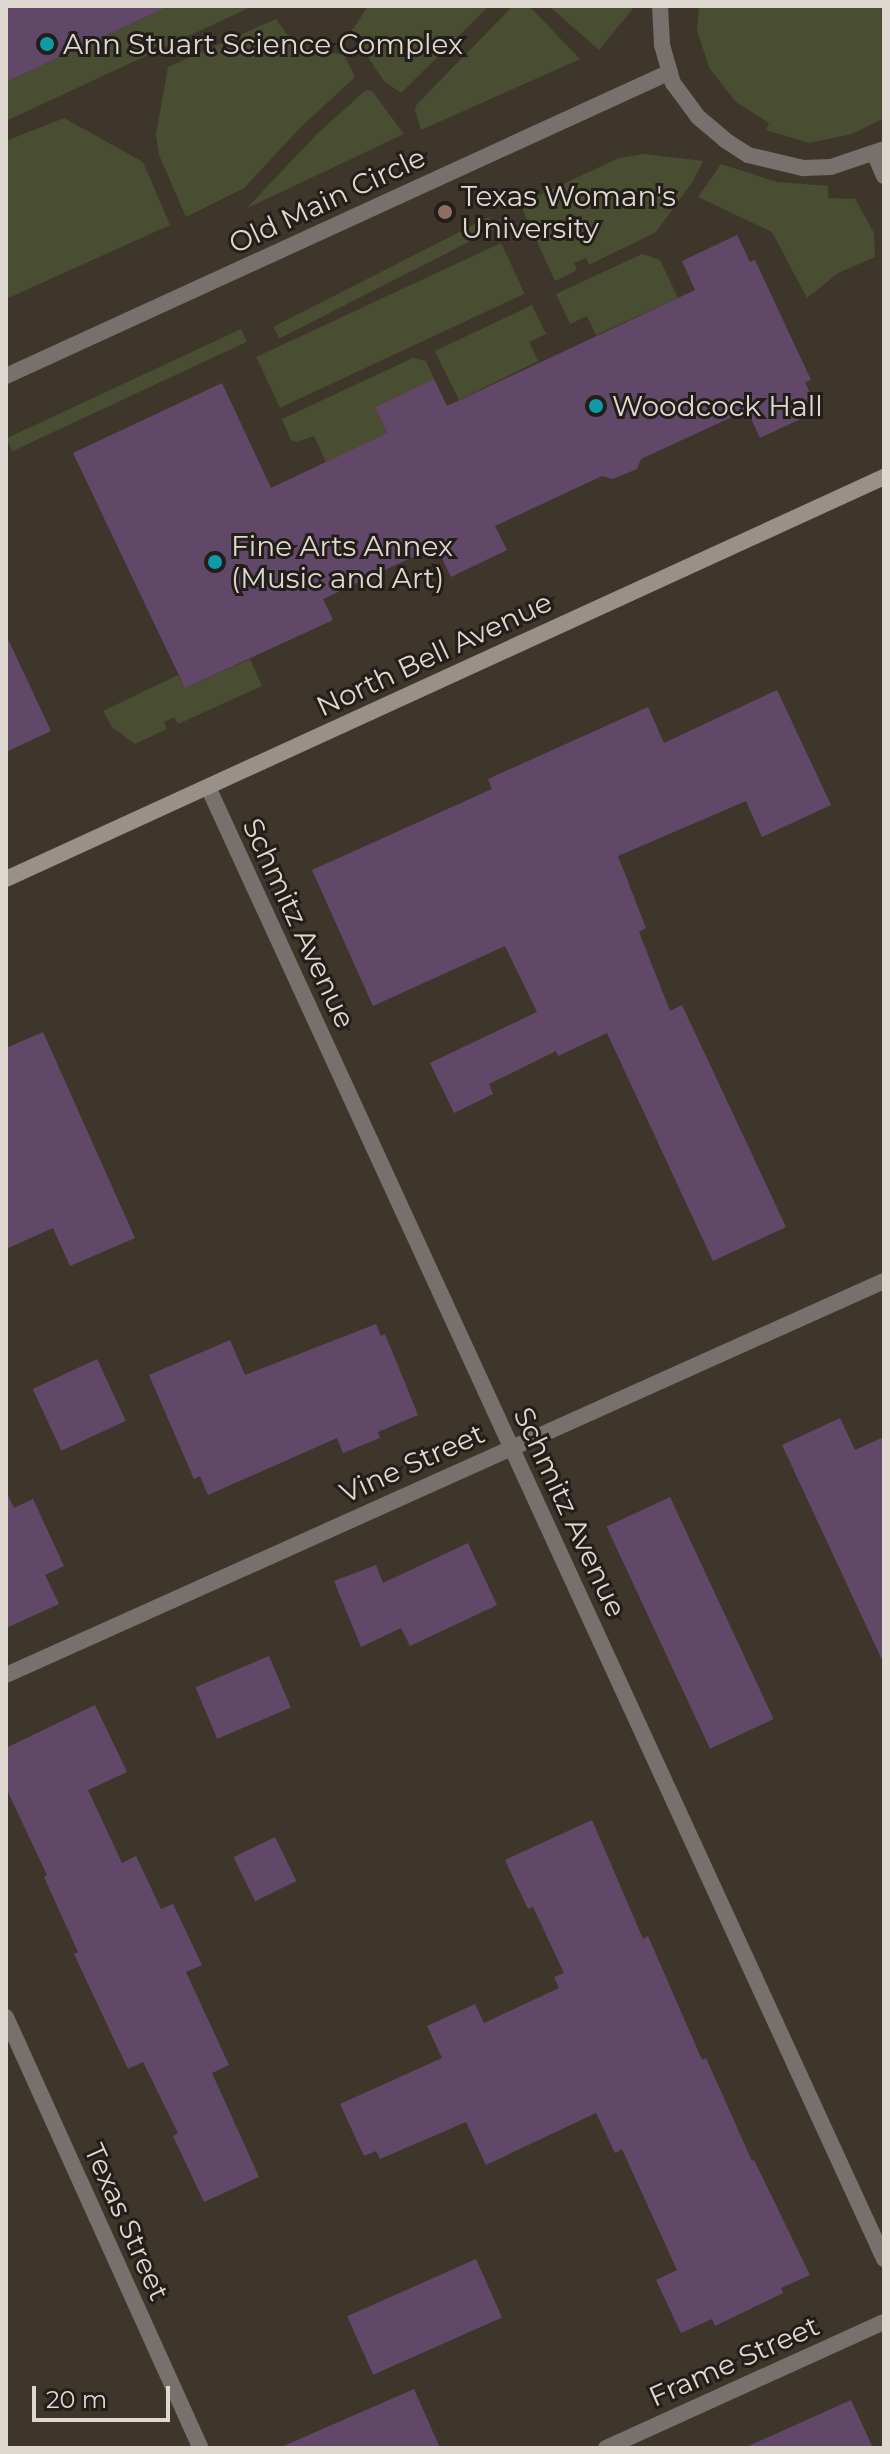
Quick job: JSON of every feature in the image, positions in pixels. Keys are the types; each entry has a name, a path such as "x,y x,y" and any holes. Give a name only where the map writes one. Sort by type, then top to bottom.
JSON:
{"main road":[{"name":"North Bell Avenue","path":"6,879 884,477"}],"street":[{"path":"660,6 662,45 673,83 698,117 748,155 803,168 831,167 879,152 884,176"},
{"name":"Old Main Circle","path":"6,376 670,72"},
{"name":"Schmitz Avenue","path":"208,787 884,2259"},
{"name":"Vine Street","path":"6,1675 884,1281"},
{"name":"Texas Street","path":"6,2017 201,2448"},
{"name":"Frame Street","path":"606,2448 884,2322"}],"green space":[{"path":"169,6 253,6 6,121 6,82"},
{"path":"368,6 489,6 401,93 384,81 351,32"},
{"path":"513,6 529,6 580,59 421,130 415,110 417,104"},
{"path":"549,6 635,6 599,50"},
{"path":"699,6 884,6 884,118 852,134 809,143 766,130 769,123 736,102 710,69 697,31"},
{"path":"276,19 288,36 306,48 344,55 355,77 301,127 244,188 186,217 159,155 156,135 168,67"},
{"path":"366,90 372,91 404,134 247,208 318,133"},
{"path":"64,118 143,162 170,225 6,299 6,141"},
{"path":"643,154 703,161 693,181 656,232 589,265 586,258 574,263 577,270 555,281 520,204 619,158"},
{"path":"721,164 777,182 828,186 828,198 855,199 874,233 875,257 838,273 807,298 772,232 698,197"},
{"path":"489,217 495,229 279,338 273,327"},
{"path":"501,243 525,294 280,408 256,357"},
{"path":"642,254 660,260 678,298 596,335 587,316 570,324 556,294"},
{"path":"532,305 546,334 529,342 538,361 459,400 435,351"},
{"path":"241,329 247,342 12,451 6,438"},
{"path":"413,358 426,361 434,379 375,407 387,433 326,462 314,436 297,442 291,440 282,419"},
{"path":"250,659 262,686 178,724 174,717 164,722 167,729 135,744 112,727 103,711 178,675 185,688"}],"building":[{"name":"Ann Stuart Science Complex","path":"6,6 169,6 6,82"},
{"path":"737,235 750,262 755,260 811,380 805,382 818,411 760,438 747,410 641,459 637,469 613,479 602,476 495,526 507,550 451,577 436,546 323,599 333,620 185,688 73,453 222,383 271,488 387,433 375,407 434,379 447,406 695,290 682,261"},
{"path":"6,635 51,731 6,752"},
{"path":"777,690 831,805 762,837 746,801 618,856 646,928 639,932 670,1011 682,1005 786,1227 713,1261 607,1033 558,1056 556,1051 489,1084 493,1094 454,1113 430,1063 537,1012 505,946 373,1006 312,870 492,789 488,779 648,707 664,743"},
{"path":"43,1032 135,1238 70,1266 53,1228 6,1249 6,1048"},
{"path":"376,1324 381,1336 385,1334 418,1415 378,1432 380,1438 343,1453 337,1438 208,1495 200,1476 194,1479 149,1375 230,1340 245,1375"},
{"path":"97,1359 126,1421 61,1451 33,1389"},
{"path":"840,1418 855,1450 884,1437 884,1664 782,1445"},
{"path":"6,1491 14,1508 33,1499 64,1566 45,1575 59,1604 6,1628"},
{"path":"670,1497 774,1719 710,1749 607,1527"},
{"path":"468,1543 497,1605 410,1646 401,1628 361,1647 334,1581 376,1565 383,1583"},
{"path":"269,1656 291,1708 217,1739 195,1687"},
{"path":"95,1705 127,1772 88,1790 122,1863 136,1856 161,1909 173,1904 202,1965 186,1972 229,2065 212,2073 259,2177 204,2202 173,2136 178,2133 143,2062 128,2069 74,1954 78,1952 44,1877 47,1875 6,1788 6,1748"},
{"path":"592,1820 643,1939 648,1936 702,2060 706,2058 752,2161 810,2275 781,2288 783,2293 715,2326 712,2319 681,2333 656,2280 677,2270 622,2149 615,2153 596,2113 486,2165 466,2122 380,2159 376,2151 364,2156 340,2104 442,2058 427,2026 475,2004 484,2023 559,1988 554,1977 564,1973 533,1907 528,1909 505,1860"},
{"path":"275,1837 296,1881 255,1901 234,1857"},
{"path":"476,2259 502,2317 373,2375 347,2316"},
{"path":"414,2389 440,2448 279,2448"},
{"path":"851,2400 873,2448 744,2448"}],"place":[{"name":"Ann Stuart Science Complex","path":"47,44"},
{"name":"Texas Woman's University","path":"445,212"},
{"name":"Woodcock Hall","path":"596,406"},
{"name":"Fine Arts Annex (Music and Art)","path":"215,562"}]}
